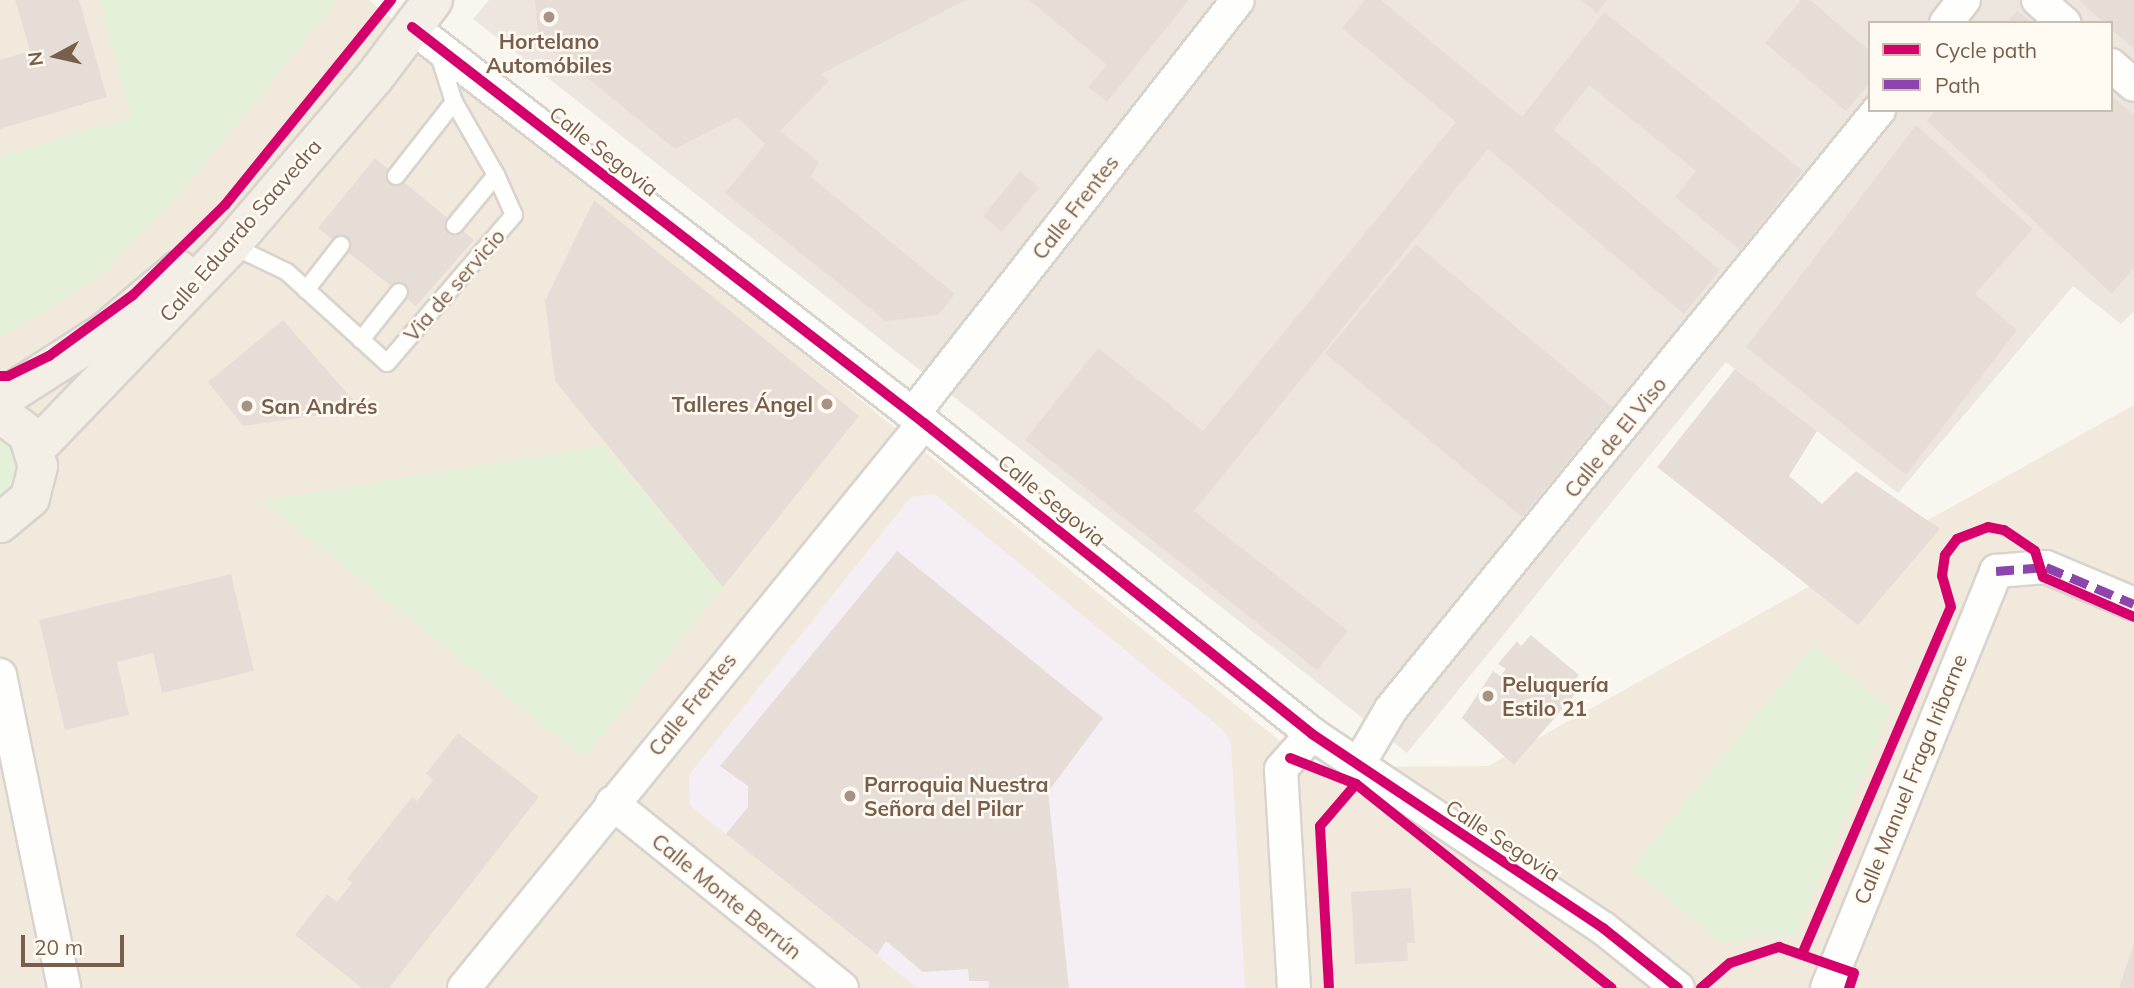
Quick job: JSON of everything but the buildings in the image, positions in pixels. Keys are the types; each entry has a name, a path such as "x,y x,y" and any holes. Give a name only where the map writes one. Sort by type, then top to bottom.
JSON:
{"main road":[{"name":"Calle Eduardo Saavedra","path":"36,449 231,244 422,18"},
{"name":"Calle Eduardo Saavedra","path":"0,400 103,334 178,271 252,190 422,18"},
{"path":"0,413 17,422 36,449 37,483 19,512 2,525"}],"street":[{"name":"Calle Frentes","path":"464,988 919,418 1238,0"},
{"path":"1948,21 1964,0"},
{"path":"2038,0 2062,21"},
{"name":"Calle Segovia","path":"422,18 1312,734 1357,767 1603,928 1678,988"},
{"path":"2113,67 2134,85"},
{"name":"Calle de El Viso","path":"1357,767 1391,709 1877,112"},
{"name":"Calle Manuel Fraga Iribarne","path":"1827,988 1996,570 2046,566 2134,604"},
{"path":"0,675 64,988"},
{"path":"1294,988 1281,769 1312,734"},
{"name":"Calle Monte Berrún","path":"612,803 842,988"}],"lane":[{"name":"Via de servicio","path":"231,244 287,272 387,363 514,215 496,175 454,102 422,18"},
{"path":"396,176 454,102"},
{"name":"Via de servicio","path":"455,225 496,175"},
{"path":"306,290 341,245"},
{"name":"Via de servicio","path":"361,340 399,292"}],"shaded area":[{"path":"0,0 369,0 1312,767 1488,766 2134,405 2134,988 0,988"},
{"path":"489,0 2134,0 2134,311 2121,324 2073,286 1898,493 1726,362 1407,753 473,19"},
{"path":"934,494 1223,730 1231,743 1245,988 917,988 690,805 689,775 911,497"}],"green space":[{"path":"99,0 338,0 177,197 100,276 0,338 0,156 131,117"},
{"path":"0,431 21,456 19,484 0,505"},
{"path":"604,445 723,587 584,758 261,501"},
{"path":"1813,645 1891,709 1796,935 1758,935 1724,945 1631,868"}],"marked path":[{"path":"1996,571 2046,567 2134,604"}],"cycle path":[{"path":"0,376 8,376 49,356 133,295 225,205 391,0"},
{"path":"412,27 924,423 1312,734 1603,928 1678,988"},
{"path":"1803,952 1951,607 1942,576 1945,555 1957,539 1988,527 2004,530 2035,551 2043,577 2134,617"},
{"path":"1290,758 1356,784 1612,988"},
{"path":"1329,988 1320,826 1356,784"},
{"path":"1701,988 1730,963 1779,947 1854,973 1849,988"}],"place":[{"name":"Hortelano Automóbiles","path":"549,17"},
{"name":"Talleres Ángel","path":"827,404"},
{"name":"San Andrés","path":"247,406"},
{"name":"Peluquería Estilo 21","path":"1488,696"},
{"name":"Parroquia Nuestra Señora del Pilar","path":"850,796"}]}
